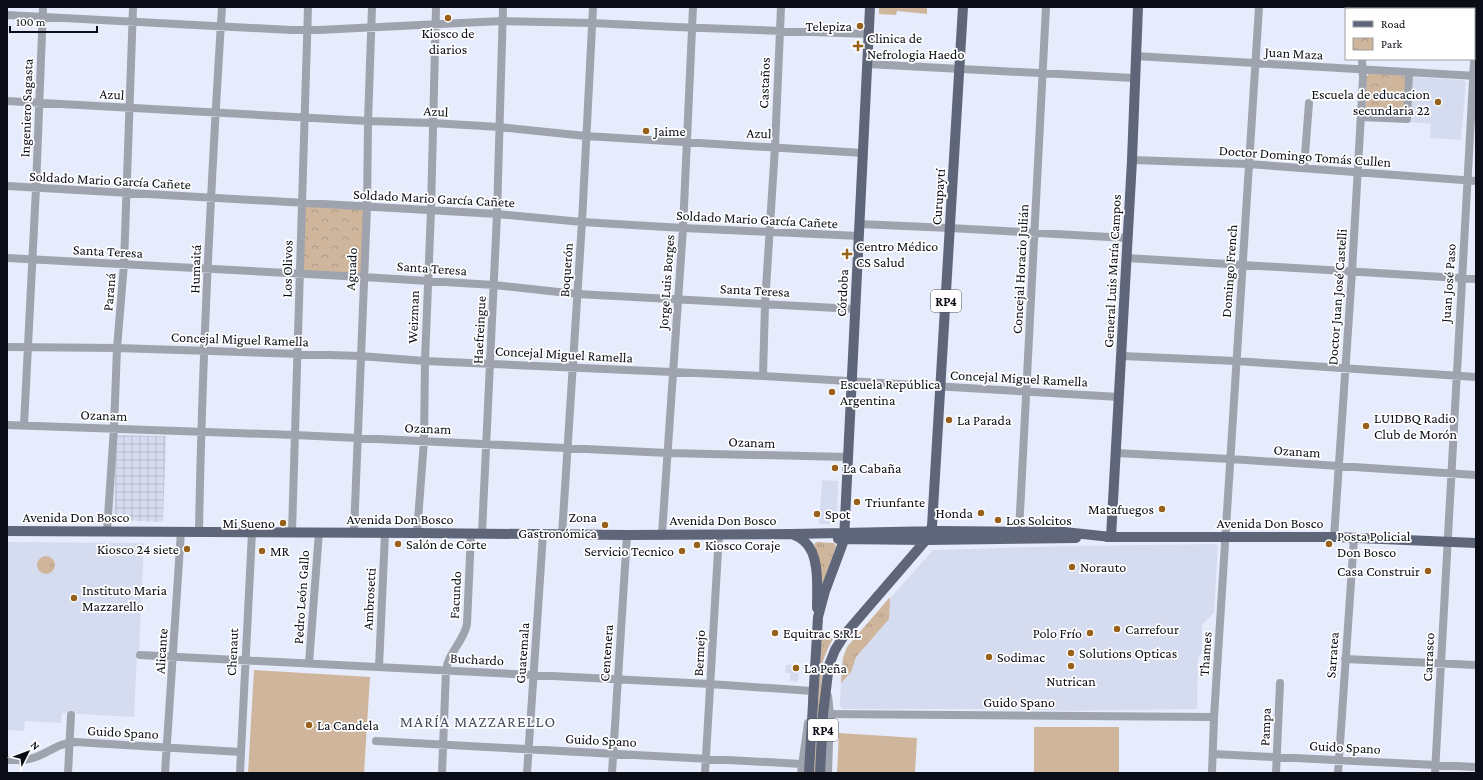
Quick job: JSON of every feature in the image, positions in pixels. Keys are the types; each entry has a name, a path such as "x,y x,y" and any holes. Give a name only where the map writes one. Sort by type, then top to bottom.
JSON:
{"main road":[{"name":"Córdoba","path":"844,536 870,7"},
{"name":"Curupaytí","path":"928,536 933,518 963,7"},
{"name":"General Luis María Campos","path":"1111,537 1132,160 1134,78 1138,7"},
{"name":"Avenida Don Bosco","path":"7,531 417,532 562,535 792,534 1058,539 1225,536 1334,537 1476,543"},
{"name":"Avenida Don Bosco","path":"928,536 1019,532 1064,532 1111,537"},
{"path":"792,534 807,543 813,555 817,576 818,617"},
{"name":"RP4","path":"809,773 818,617 825,591 844,536"},
{"name":"RP4","path":"820,773 827,714 829,665 835,650 840,641 928,536"}],"street":[{"name":"Ingeniero Sagasta","path":"24,425 36,188 43,7"},
{"name":"Paraná","path":"107,531 114,428 117,348 124,264 133,7"},
{"name":"Humaitá","path":"199,532 201,432 211,199 222,7"},
{"name":"Los Olivos","path":"292,532 308,7"},
{"name":"Aguado","path":"354,532 367,207 372,7"},
{"name":"Weizman","path":"417,532 424,441 425,361 431,210 436,7"},
{"name":"Haefreingue","path":"482,534 497,214 503,7"},
{"name":"Boquerón","path":"562,535 582,222 593,7"},
{"name":"Jorge Luis Borges","path":"662,534 674,372 688,143 693,7"},
{"name":"Castaños","path":"763,376 765,304 775,147 781,7"},
{"name":"Concejal Horacio Julián","path":"1019,532 1046,7"},
{"name":"Domingo French","path":"1225,536 1259,7"},
{"path":"7,15 307,31 502,21 869,34"},
{"name":"Juan José Paso","path":"1447,542 1462,278 1472,181 1476,26"},
{"name":"Juan Maza","path":"1135,56 1475,76"},
{"name":"Doctor Juan José Castelli","path":"1334,537 1340,467 1358,173 1363,79 1362,60"},
{"path":"867,64 1134,78"},
{"path":"1361,117 1407,119 1409,73"},
{"name":"Azul","path":"7,101 304,118 499,127 586,136 863,153"},
{"path":"1304,168 1310,103"},
{"name":"Doctor Domingo Tomás Cullen","path":"1132,160 1248,164 1472,181"},
{"name":"Soldado Mario García Cañete","path":"7,186 211,199 497,214 582,222 683,228 858,236"},
{"path":"859,224 1127,238"},
{"name":"Santa Teresa","path":"7,258 428,280 577,294 855,309"},
{"path":"1126,258 1476,279"},
{"name":"Concejal Miguel Ramella","path":"7,347 117,348 360,356 425,361 763,376 1119,397"},
{"path":"1122,356 1236,361 1476,377"},
{"name":"Ozanam","path":"7,425 295,435 668,453 848,457"},
{"name":"Ozanam","path":"1116,454 1230,459 1476,475"},
{"name":"Alicante","path":"165,773 174,656 181,531"},
{"name":"Chenaut","path":"240,773 252,532"},
{"name":"Pedro León Gallo","path":"309,663 319,532"},
{"name":"Ambrosetti","path":"379,667 385,533"},
{"name":"Facundo","path":"442,773 446,670 451,656 466,630 471,533"},
{"name":"Guatemala","path":"527,773 543,534"},
{"name":"Bermejo","path":"705,773 719,534"},
{"name":"Centenera","path":"612,773 626,535"},
{"name":"Thames","path":"1212,773 1225,536"},
{"name":"Sarratea","path":"1338,773 1354,538"},
{"name":"Carrasco","path":"1435,769 1447,542"},
{"name":"Buchardo","path":"140,654 710,684 813,691"},
{"path":"1345,659 1441,662 1476,665"},
{"name":"Pampa","path":"1276,773 1280,683"},
{"path":"801,773 813,691"},
{"path":"827,714 828,773"},
{"name":"Guido Spano","path":"827,714 1214,717"},
{"path":"68,773 72,715"},
{"name":"Guido Spano","path":"376,741 802,764"},
{"name":"Guido Spano","path":"7,760 33,758 58,745 70,743 241,752"},
{"name":"Guido Spano","path":"1213,754 1338,760 1435,769 1476,767"}],"shaded area":[{"name":"Escuela de educacion secundaria 22","path":"1413,77 1462,80 1466,82 1461,140 1430,138 1431,124 1410,122"},
{"path":"116,435 166,436 163,522 114,520"},
{"path":"822,480 838,481 837,524 819,524"},
{"name":"Instituto Maria Mazzarello","path":"7,542 144,543 139,653 137,653 134,717 62,713 61,723 25,721 24,731 7,730"},
{"path":"1216,544 1218,547 1214,613 1202,625 1202,653 1198,658 1197,709 1065,711 1024,709 842,709 840,705 841,672 843,658 847,647 933,550"},
{"path":"786,665 799,665 798,682 790,681 790,673 785,673"}],"green space":[{"path":"879,7 927,7 927,14 897,11 896,15 879,14"},
{"path":"1369,73 1407,76 1404,116 1365,113 1367,77"},
{"path":"1390,80 1405,81 1403,109 1388,108"},
{"path":"301,203 367,207 363,277 300,274"},
{"path":"817,542 834,543 836,546 821,589 820,564 814,544"},
{"path":"42,556 50,556 55,561 53,572 50,574 42,574 37,569 37,561"},
{"path":"890,597 889,619 856,657 851,672 841,683 843,658 847,647"},
{"path":"822,635 835,635 823,661 816,773 814,773"},
{"name":"La Candela","path":"254,670 370,677 364,773 248,773"},
{"path":"1034,727 1119,727 1119,773 1034,773"},
{"path":"839,733 917,738 915,773 837,773"}],"place":[{"name":"Kiosco de diarios","path":"448,18"},
{"name":"Telepiza","path":"860,26"},
{"name":"Clinica de Nefrologia Haedo","path":"858,46"},
{"name":"Escuela de educacion secundaria 22","path":"1438,102"},
{"name":"Jaime","path":"646,131"},
{"name":"Centro Médico CS Salud","path":"847,254"},
{"name":"Escuela República Argentina","path":"832,392"},
{"name":"La Parada","path":"949,420"},
{"name":"LU1DBQ Radio Club de Morón","path":"1366,426"},
{"name":"La Cabaña","path":"835,468"},
{"name":"Triunfante","path":"857,502"},
{"name":"Matafuegos","path":"1162,509"},
{"name":"Honda","path":"981,513"},
{"name":"Spot","path":"817,514"},
{"name":"Los Solcitos","path":"998,520"},
{"name":"Mi Sueno","path":"283,523"},
{"name":"Zona Gastronómica","path":"605,525"},
{"name":"Salón de Corte","path":"398,544"},
{"name":"Posta Policial Don Bosco","path":"1329,544"},
{"name":"Kiosco Coraje","path":"697,545"},
{"name":"Kiosco 24 siete","path":"187,549"},
{"name":"MR","path":"262,551"},
{"name":"Servicio Tecnico","path":"682,551"},
{"name":"Norauto","path":"1072,567"},
{"name":"Casa Construir","path":"1428,571"},
{"name":"Instituto Maria Mazzarello","path":"74,598"},
{"name":"Carrefour","path":"1117,629"},
{"name":"Equitrac S.R.L","path":"775,633"},
{"name":"Polo Frío","path":"1090,633"},
{"name":"Solutions Opticas","path":"1071,653"},
{"name":"Sodimac","path":"989,657"},
{"name":"Nutrican","path":"1071,666"},
{"name":"La Peña","path":"796,668"},
{"name":"La Candela","path":"309,725"}],"district":[{"name":"MARÍA MAZZARELLO","path":"478,721"}]}
